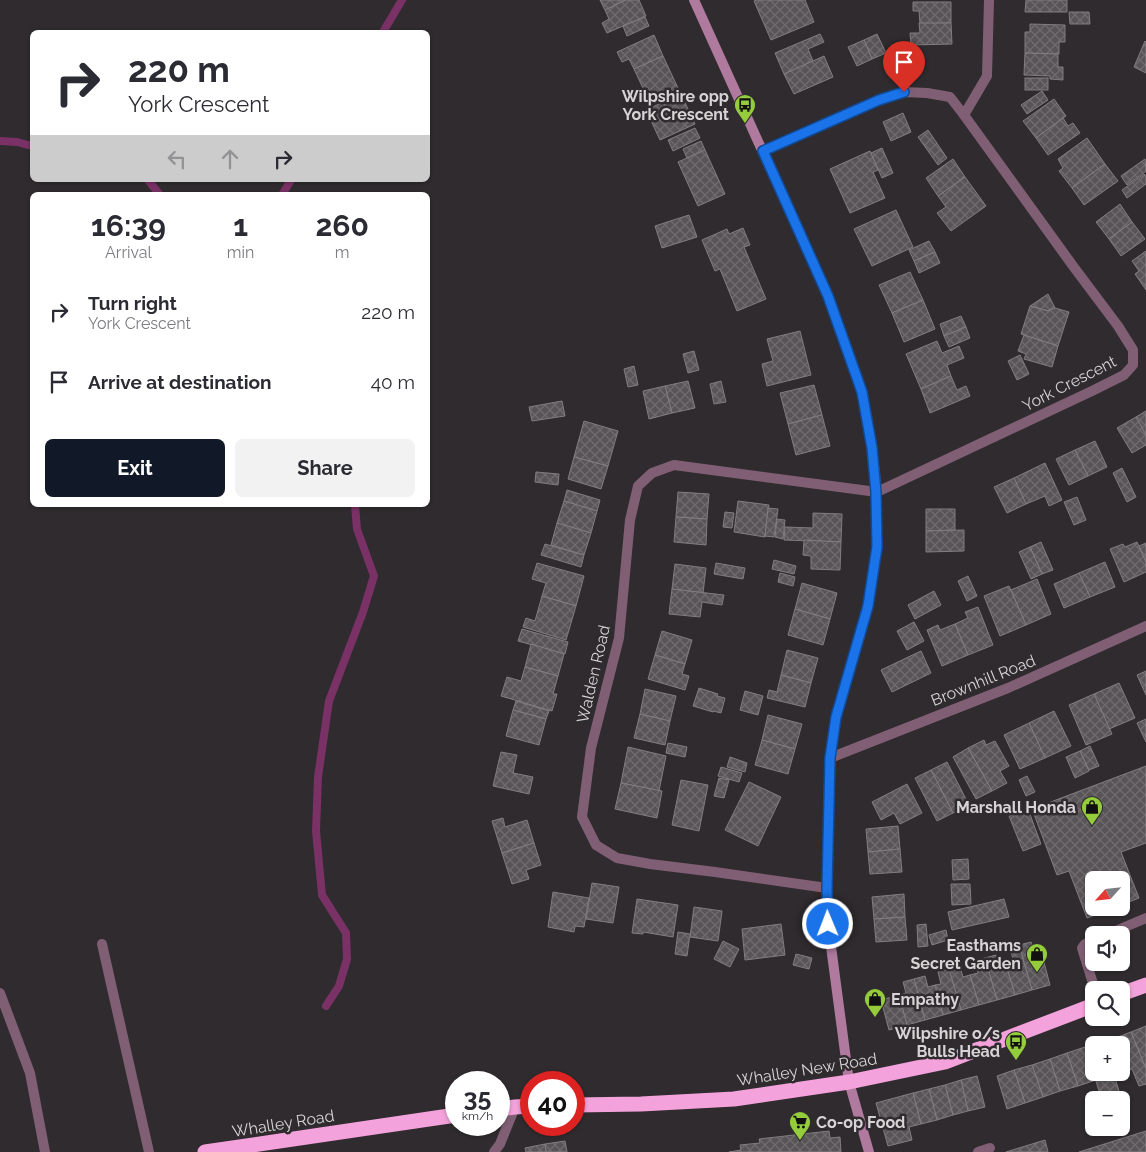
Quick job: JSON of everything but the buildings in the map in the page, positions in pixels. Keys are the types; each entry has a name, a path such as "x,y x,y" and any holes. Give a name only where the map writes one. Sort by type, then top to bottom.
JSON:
{"highway":[{"path":"1130,991 1146,985"},
{"name":"Whalley New Road","path":"585,1106 734,1099 849,1082 945,1062 1085,1008"},
{"path":"510,1107 520,1106"},
{"name":"Whalley Road","path":"205,1152 445,1117"}],"street":[{"path":"694,0 828,296 862,392 872,448 876,492 877,547 868,606 836,717 830,758 827,888 828,924 849,1082 869,1152"},
{"path":"964,115 987,76 989,0"},
{"name":"York Crescent","path":"763,151 879,100 904,92 928,93 950,97 1118,326 1133,350 1133,365 1124,375 1092,392 876,492"},
{"name":"Walden Road","path":"827,888 617,858 596,845 582,817 590,748 620,638 630,520 638,486 652,473 674,465 876,492"},
{"name":"Brownhill Road","path":"830,758 1008,688 1146,626"},
{"path":"1127,926 1146,918"},
{"path":"102,944 149,1152"},
{"path":"1085,944 1082,948 1085,958"},
{"path":"0,993 30,1073 45,1152"},
{"path":"494,1152 500,1144 515,1106"},
{"path":"978,1152 990,1148"}],"waterway":[{"path":"384,30 402,0"},
{"path":"0,141 17,142 30,145"},
{"path":"150,182 158,192"},
{"path":"284,192 290,182"},
{"path":"326,1006 339,986 347,959 346,933 322,895 316,831 318,777 329,701 363,612 374,576 357,529 355,507"}],"place":[{"name":"Wilpshire opp York Crescent","path":"745,124"},
{"name":"Marshall Honda","path":"1092,826"},
{"name":"Easthams Secret Garden","path":"1037,973"},
{"name":"Empathy","path":"875,1018"},
{"name":"Wilpshire o/s Bulls Head","path":"1016,1061"},
{"name":"Co-op Food","path":"800,1141"}],"route":[{"path":"828,924 830,758 836,717 868,606 877,547 876,492 872,448 862,392 828,296 763,151 879,100 904,92"}]}
